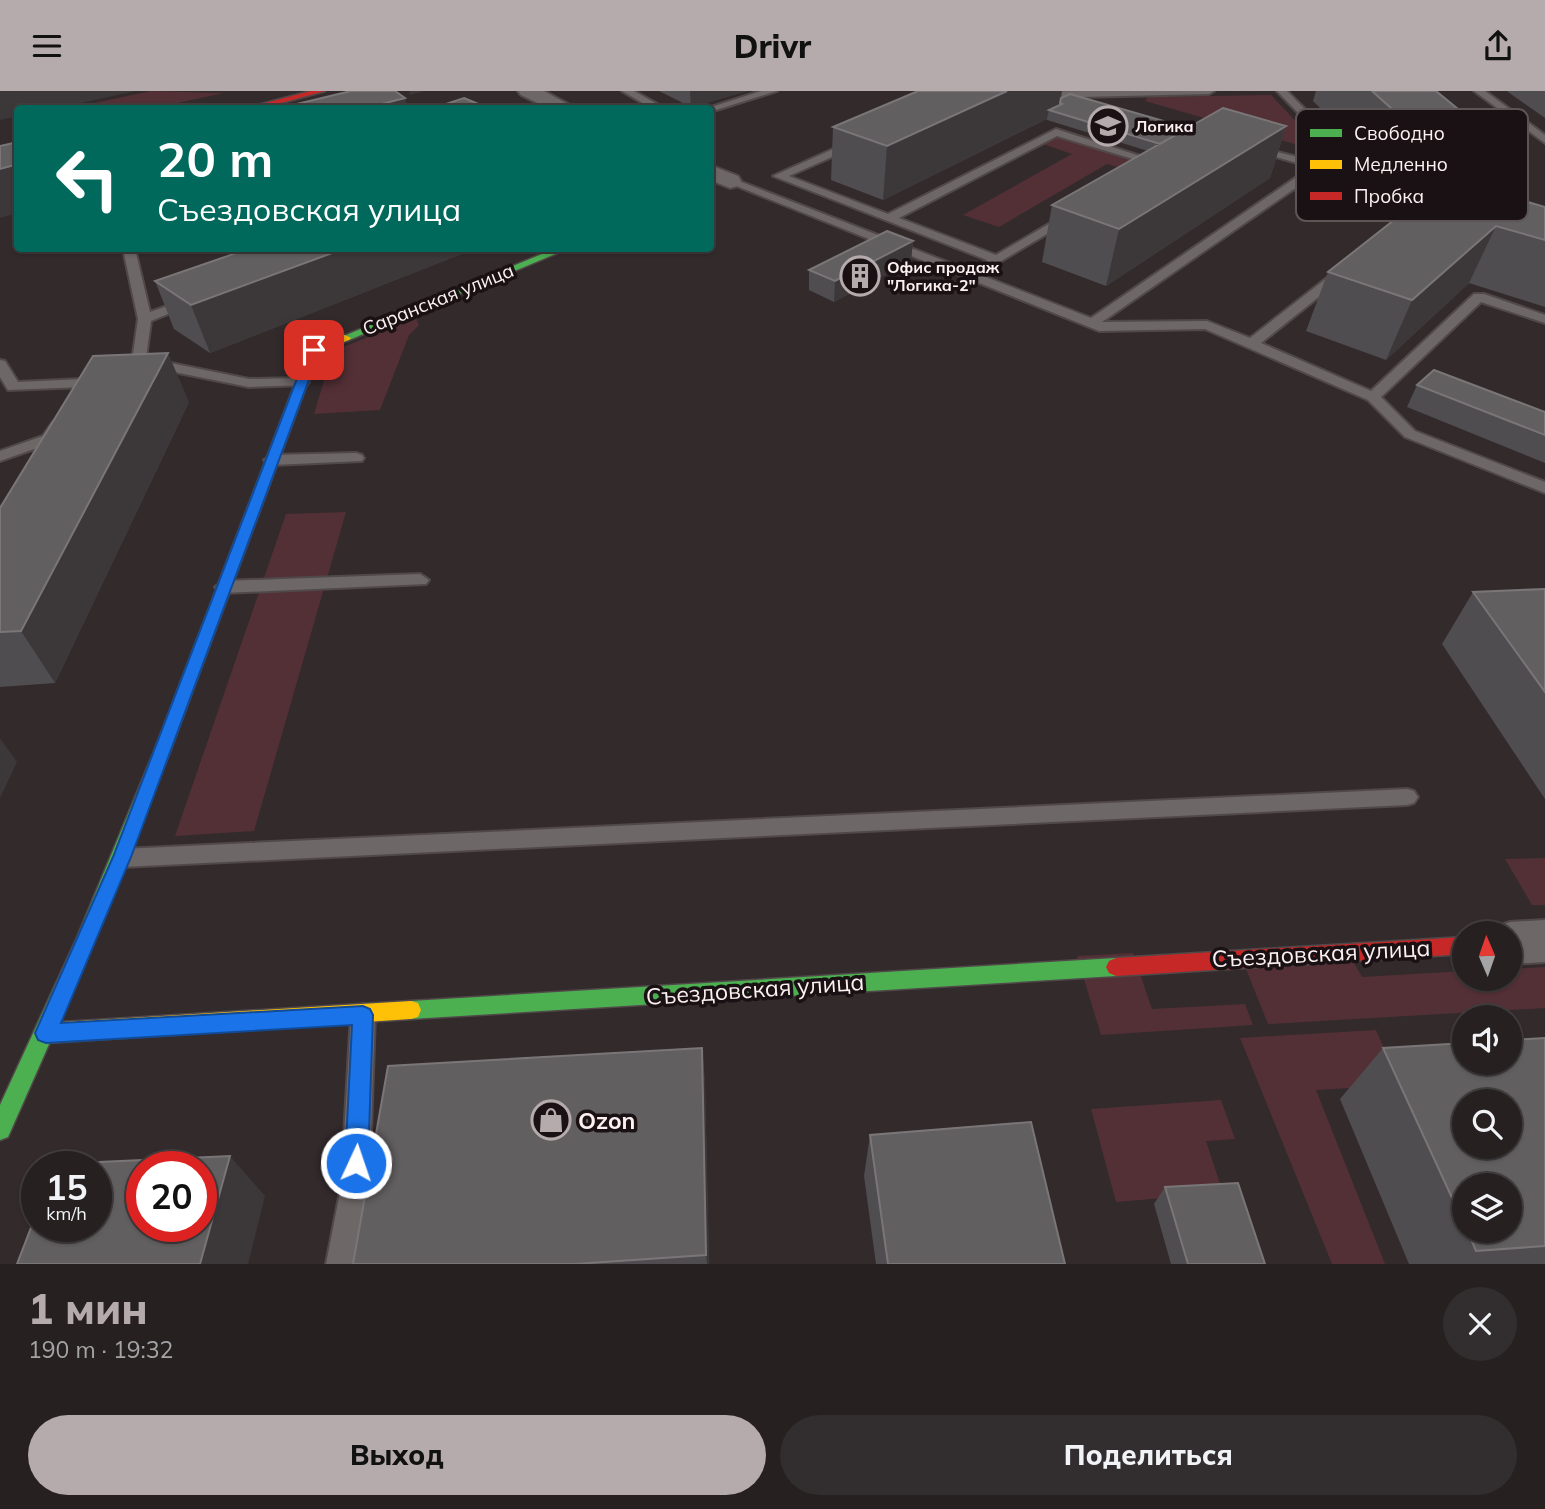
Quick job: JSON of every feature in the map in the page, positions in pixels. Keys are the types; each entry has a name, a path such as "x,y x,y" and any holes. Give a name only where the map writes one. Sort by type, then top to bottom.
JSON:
{"street":[{"path":"263,105 321,91"},
{"path":"528,91 558,105"},
{"name":"Саранская улица","path":"0,1129 46,1033 122,857 314,350 555,252"},
{"path":"1522,942 1545,941"},
{"name":"Съездовская улица","path":"46,1033 1452,946"}],"lane":[{"path":"627,91 653,105"},
{"path":"714,108 772,91"},
{"path":"1029,95 1209,91"},
{"path":"1282,91 1299,109"},
{"path":"1479,91 1504,109"},
{"path":"1068,94 1108,106"},
{"path":"1528,127 1545,139"},
{"path":"888,219 1056,132 1160,164 1148,171"},
{"path":"865,139 779,176 997,260"},
{"path":"1240,143 1296,159"},
{"path":"717,181 1104,328 1207,325 1373,397 1410,434 1545,488"},
{"path":"1091,324 1296,182"},
{"path":"1291,185 1296,187"},
{"path":"968,277 1078,212"},
{"path":"1387,237 1414,222"},
{"path":"131,252 145,319 134,364 249,383 302,382"},
{"path":"1251,344 1356,261"},
{"path":"145,319 208,295"},
{"path":"1373,397 1479,297 1545,319"},
{"path":"0,364 13,387 85,385"},
{"path":"35,462 63,417"},
{"path":"0,456 49,439"},
{"path":"272,460 356,458"},
{"path":"224,587 420,580"},
{"path":"122,857 1407,797"},
{"path":"340,1264 355,1187 363,1015"}],"shaded area":[{"path":"151,91 224,93 168,105 85,105"},
{"path":"1271,95 1296,121 1296,144 1145,101 1148,97"},
{"path":"1056,136 1147,161 1131,171 1107,164 999,227 963,215 1072,154 1043,144"},
{"path":"416,318 419,325 409,335 380,410 314,414 333,351"},
{"path":"346,512 254,831 175,836 286,514"},
{"path":"1545,858 1545,905 1532,905 1505,859"},
{"path":"1133,953 1152,1009 1245,1004 1253,1025 1101,1035 1077,956"},
{"path":"1352,959 1362,977 1452,972 1452,991 1522,991 1522,968 1545,967 1545,1008 1522,1009 1522,1005 1452,1005 1452,1013 1268,1024 1244,964"},
{"path":"1376,1030 1400,1085 1316,1090 1385,1264 1332,1264 1240,1038"},
{"path":"1221,1100 1235,1139 1206,1141 1223,1193 1116,1202 1091,1109"}],"building":[{"path":"351,91 395,91 405,98 378,105 293,105"},
{"path":"918,91 1007,91 887,146 833,127"},
{"path":"1372,91 1436,91 1458,109 1392,109"},
{"path":"1070,94 1188,128 1160,144 1049,110 1062,104 1061,98"},
{"path":"464,98 481,105 443,105"},
{"path":"1223,108 1286,126 1119,229 1052,205"},
{"path":"14,143 14,165 0,169 0,146"},
{"path":"1528,202 1545,207 1545,240 1496,226 1412,300 1328,272 1393,221 1528,221"},
{"path":"887,231 913,241 835,281 809,270"},
{"path":"239,252 335,252 191,305 155,281"},
{"path":"168,353 21,631 0,632 0,508 93,356"},
{"path":"1434,370 1545,412 1545,435 1417,385"},
{"path":"1545,589 1545,692 1473,592"},
{"path":"1545,1038 1545,1246 1476,1251 1473,1243 1522,1243 1522,1173 1452,1173 1452,1198 1383,1048 1452,1044 1452,1075 1522,1075 1522,1039"},
{"path":"702,1048 706,1255 575,1264 353,1264 388,1066"},
{"path":"1031,1122 1065,1264 888,1264 870,1135"},
{"path":"230,1156 217,1203 217,1157"},
{"path":"112,1161 126,1161 126,1242 206,1242 200,1264 17,1264 25,1242 112,1242"},
{"path":"1238,1183 1265,1264 1188,1264 1165,1187"}],"traffic: fast":[{"path":"345,338 555,252"},
{"path":"0,1129 86,940 163,749"},
{"path":"411,1010 1116,967"}],"traffic: slow":[{"path":"163,749 314,350 345,338"},
{"path":"46,1033 411,1010"}],"traffic: jam":[{"path":"263,105 321,91"},
{"path":"1116,967 1452,946"}],"place":[{"name":"Логика","path":"1108,126"},
{"name":"Офис продаж \"Логика-2\"","path":"860,276"},
{"name":"Ozon","path":"551,1120"}],"route":[{"path":"314,350 122,857 46,1033 363,1015 356,1163"}]}
